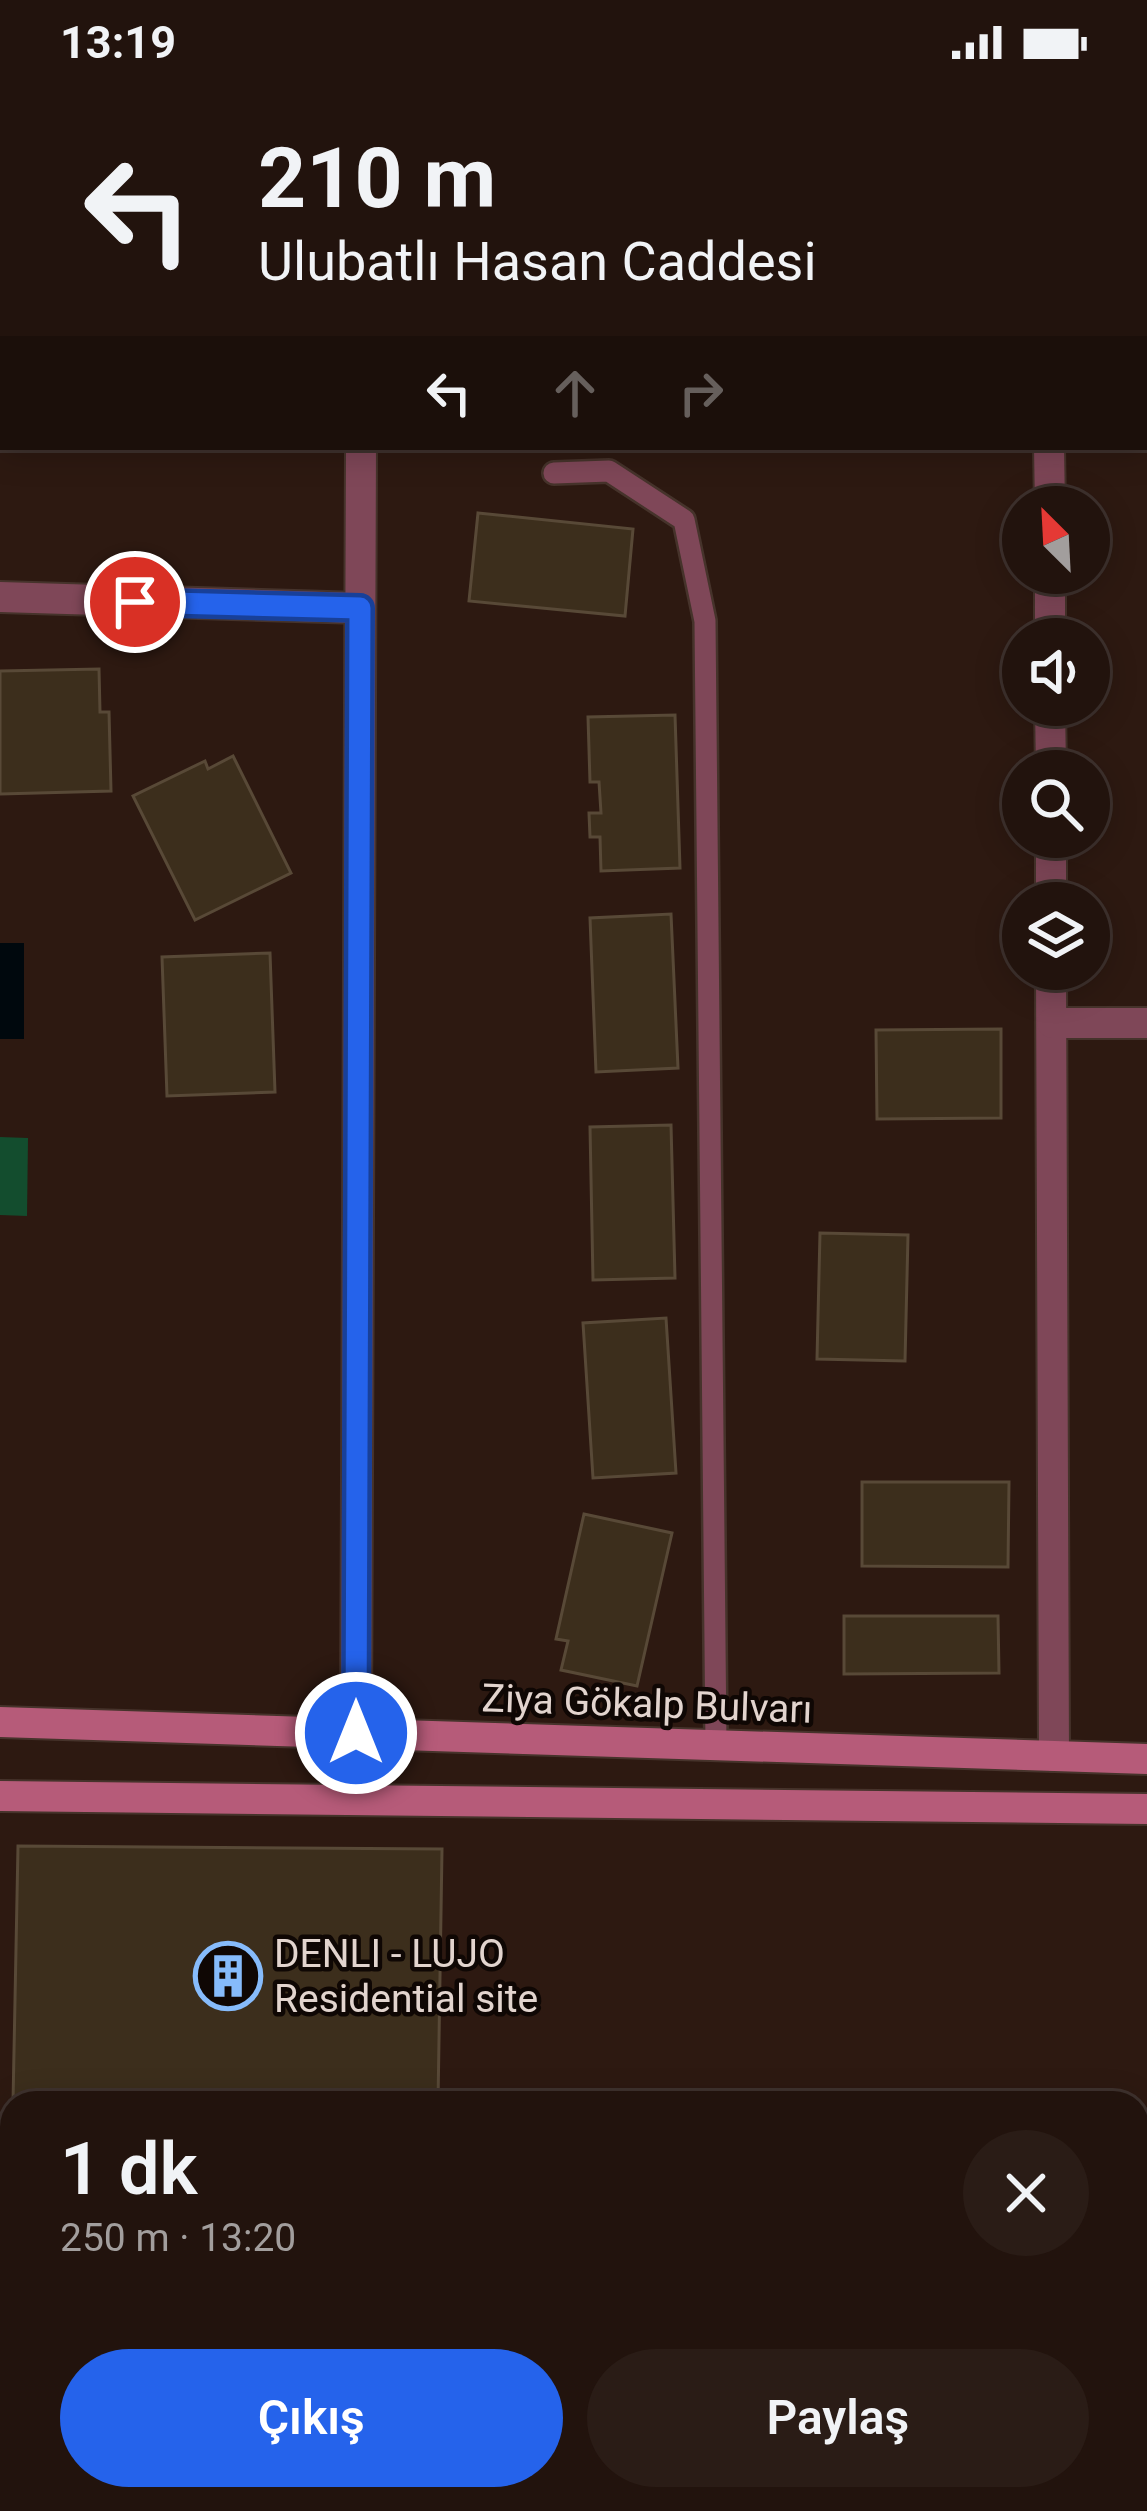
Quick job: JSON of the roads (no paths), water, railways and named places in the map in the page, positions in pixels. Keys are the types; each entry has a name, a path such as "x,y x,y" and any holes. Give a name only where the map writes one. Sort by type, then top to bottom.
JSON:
{"street":[{"path":"356,1733 361,450"},
{"path":"1049,450 1050,486"},
{"path":"0,597 360,608"},
{"path":"1051,990 1054,1756"},
{"path":"1052,1023 1147,1023"},
{"name":"Ziya Gökalp Bulvarı","path":"0,1722 1147,1759"},
{"path":"0,1796 1147,1809"}],"lane":[{"path":"554,473 610,471 684,520 705,621 716,1745"}],"place":[{"name":"DENLI - LUJO Residential site","path":"228,1976"}]}
